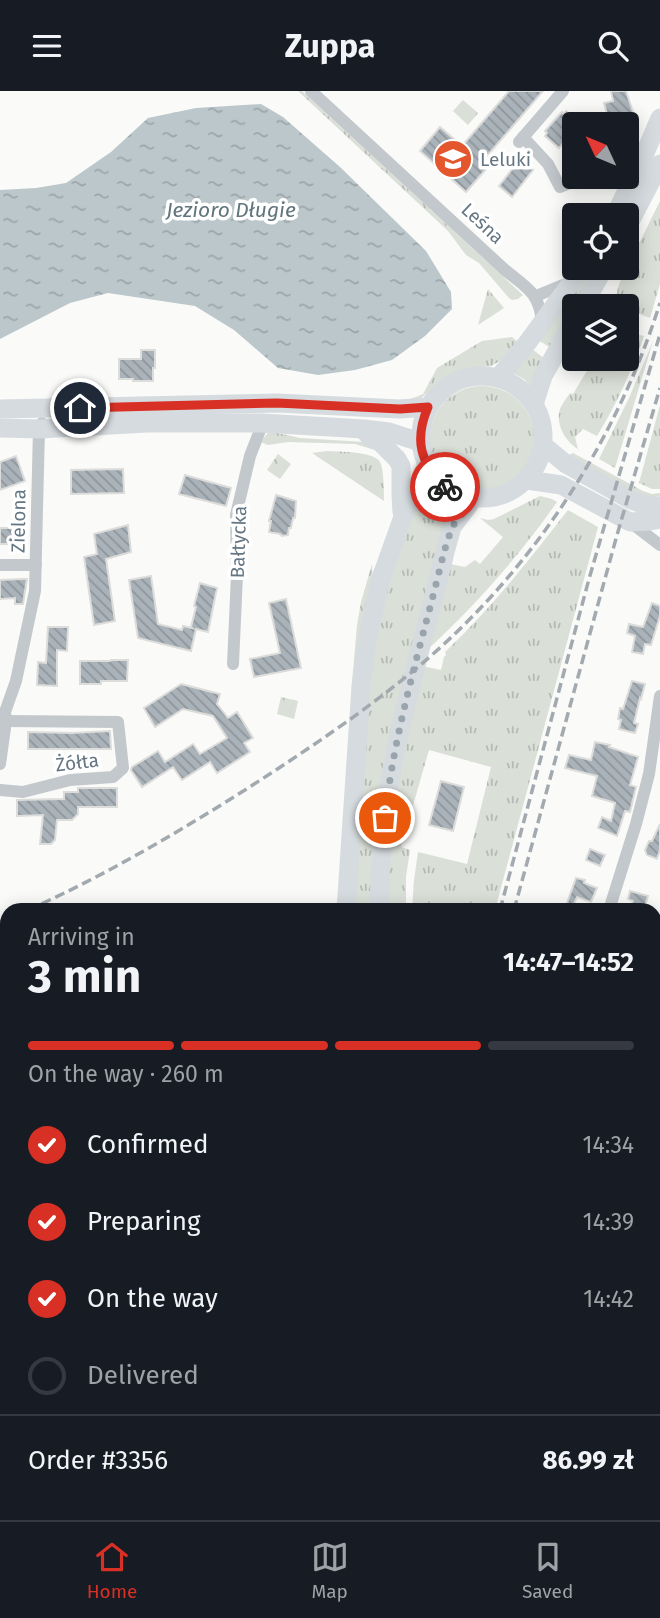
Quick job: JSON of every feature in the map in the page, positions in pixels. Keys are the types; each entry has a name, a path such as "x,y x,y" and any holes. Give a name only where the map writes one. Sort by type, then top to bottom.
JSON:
{"main road":[{"path":"621,203 660,118"},
{"path":"639,204 660,164"},
{"path":"498,378 574,280"},
{"path":"534,404 543,376 562,342"},
{"path":"466,378 498,378 518,387 534,404 542,424 543,445 540,458 527,480 511,492 492,498 473,499 458,495 445,487 427,465 421,430 428,407 438,394 451,384 466,378"},
{"path":"0,409 277,403 400,409 428,407"},
{"path":"0,428 39,429 148,423 262,423 364,429 389,432 421,442"},
{"path":"364,429 397,459 401,467 403,517"},
{"path":"543,445 566,464 629,499 645,505 660,506"},
{"path":"346,903 363,663 380,581 403,517 427,465"},
{"path":"527,480 562,485 630,522 660,519"},
{"path":"379,903 380,866 388,793 401,727 452,527 473,499"}],"street":[{"name":"Leśna","path":"311,91 536,296"},
{"path":"562,186 560,187 548,164 521,140 563,91"},
{"path":"542,322 536,296 547,293 568,280"},
{"name":"Bałtycka","path":"233,664 237,575 236,515 250,456 262,423 277,403"},
{"path":"39,429 59,408"},
{"name":"Zielona","path":"0,764 4,715 16,681 34,591 39,429"},
{"path":"630,522 660,545"},
{"path":"0,565 36,565"},
{"path":"611,903 649,774 660,696"},
{"name":"Żółta","path":"0,790 23,792 70,780 113,778 123,768 118,722 4,715"}],"green space":[{"path":"298,91 302,91 523,295 518,299 509,298 479,263 466,255 448,231"},
{"path":"463,100 478,113 468,125 453,111"},
{"path":"660,201 660,284 650,318 639,314 639,294 617,292 621,280 639,280 639,244"},
{"path":"583,280 590,280 582,294 572,294"},
{"path":"488,289 504,308 478,325"},
{"path":"562,308 562,329 551,348 538,340"},
{"path":"639,335 644,336 639,349"},
{"path":"512,337 518,342 500,361 491,366 471,368 452,375 420,399 411,399 423,394 437,368 482,341"},
{"path":"653,341 615,468 599,459"},
{"path":"532,349 545,359 531,387 524,379 511,372"},
{"path":"587,371 630,371 597,436 583,429 575,437 581,451 576,448 568,440 559,419 561,408 570,393 573,394"},
{"path":"482,386 502,390 519,401 530,418 534,438 530,458 519,475 502,486 482,490 462,486 445,475 434,458 430,438 434,418 445,401 462,390"},
{"path":"660,405 660,489 652,489 639,483"},
{"path":"269,431 300,438 364,442 381,452 355,444 288,442 268,445 261,442"},
{"path":"327,451 363,454 376,458 382,470 384,501 312,453"},
{"path":"573,453 643,491 660,493 660,496 640,495 567,456"},
{"path":"278,454 291,464 280,479 267,470"},
{"path":"421,496 455,514 372,903 353,903 368,688 387,585"},
{"path":"540,496 557,502 496,579 427,650 450,564 465,567 475,560 480,564 503,537 480,518 494,519"},
{"path":"568,510 598,527 497,903 412,903 418,852 467,864 491,767 429,750 401,847 410,850 406,903 387,903 401,757 422,666 441,670 445,652 524,566"},
{"path":"372,564 373,581 351,693 357,625"},
{"path":"281,697 298,701 294,719 277,714"}],"water":[{"name":"Jezioro Długie","path":"261,104 283,117 340,167 426,251 451,292 452,309 425,336 392,360 355,370 318,375 278,368 234,330 195,306 108,293 70,303 0,339 0,190 66,183 111,152 148,118 196,108"}],"building":[{"path":"509,91 543,91 481,163 487,168 466,192 420,151 440,127 462,146"},
{"path":"611,91 626,91 633,112 606,112 604,103 613,101"},
{"path":"562,112 562,145 559,148 545,136 545,131"},
{"path":"520,159 533,170 512,197 499,186"},
{"path":"141,350 155,350 153,381 119,379 119,359 141,359"},
{"path":"16,456 25,481 0,490 0,462"},
{"path":"123,469 124,493 71,494 71,470"},
{"path":"185,475 231,488 226,506 179,494"},
{"path":"276,495 296,501 295,518 288,535 269,532"},
{"path":"128,525 131,552 106,559 115,621 94,625 84,557 97,554 94,534"},
{"path":"0,528 23,528 23,544 0,544"},
{"path":"151,576 158,624 182,630 183,626 192,628 200,583 217,588 208,632 196,629 191,651 138,638 129,580"},
{"path":"27,579 23,604 15,604 15,598 0,599 0,580"},
{"path":"286,599 301,668 254,677 250,659 280,653 269,603"},
{"path":"652,603 660,606 660,616 651,645 645,644 643,654 632,652 635,636 627,633 629,624 643,627"},
{"path":"48,627 68,627 67,651 57,650 57,686 37,685 38,662 46,663"},
{"path":"128,660 127,681 80,684 80,661"},
{"path":"632,681 645,684 634,723 638,724 635,733 619,729 621,720 618,719"},
{"path":"181,684 220,694 217,704 228,718 237,712 253,738 244,743 250,752 217,773 210,762 182,780 173,767 142,787 131,770 132,767 158,751 165,762 193,744 200,754 227,738 213,716 183,709 155,727 144,708"},
{"path":"110,731 111,749 28,749 28,732"},
{"path":"595,742 610,745 609,747 638,757 630,785 636,787 630,812 625,811 617,836 598,828 602,817 611,821 615,803 592,796 597,776 565,768 569,755 591,760"},
{"path":"441,781 464,787 453,831 429,825"},
{"path":"78,788 117,788 117,807 78,807 78,814 72,820 57,820 55,840 51,844 40,844 43,815 17,816 17,800 64,799 64,792 78,792"},
{"path":"660,824 660,850 657,859 647,855 645,850"},
{"path":"590,849 605,855 600,866 586,860"},
{"path":"576,878 597,888 591,902 577,897 574,903 567,903"},
{"path":"630,891 648,896 646,903 632,903 628,899"}],"railway":[{"path":"43,903 139,854 294,758 388,691 471,618 507,579 570,494 622,401 660,303"},
{"path":"502,903 589,579 660,334"},
{"path":"516,903 660,388"}],"way so far":[{"path":"385,818 401,727 444,552 452,527 473,499 458,495 445,487"}],"place":[{"name":"Leluki","path":"453,159"}],"route":[{"path":"80,408 277,403 358,408 428,407 421,430 422,454 435,477 445,487"}]}
